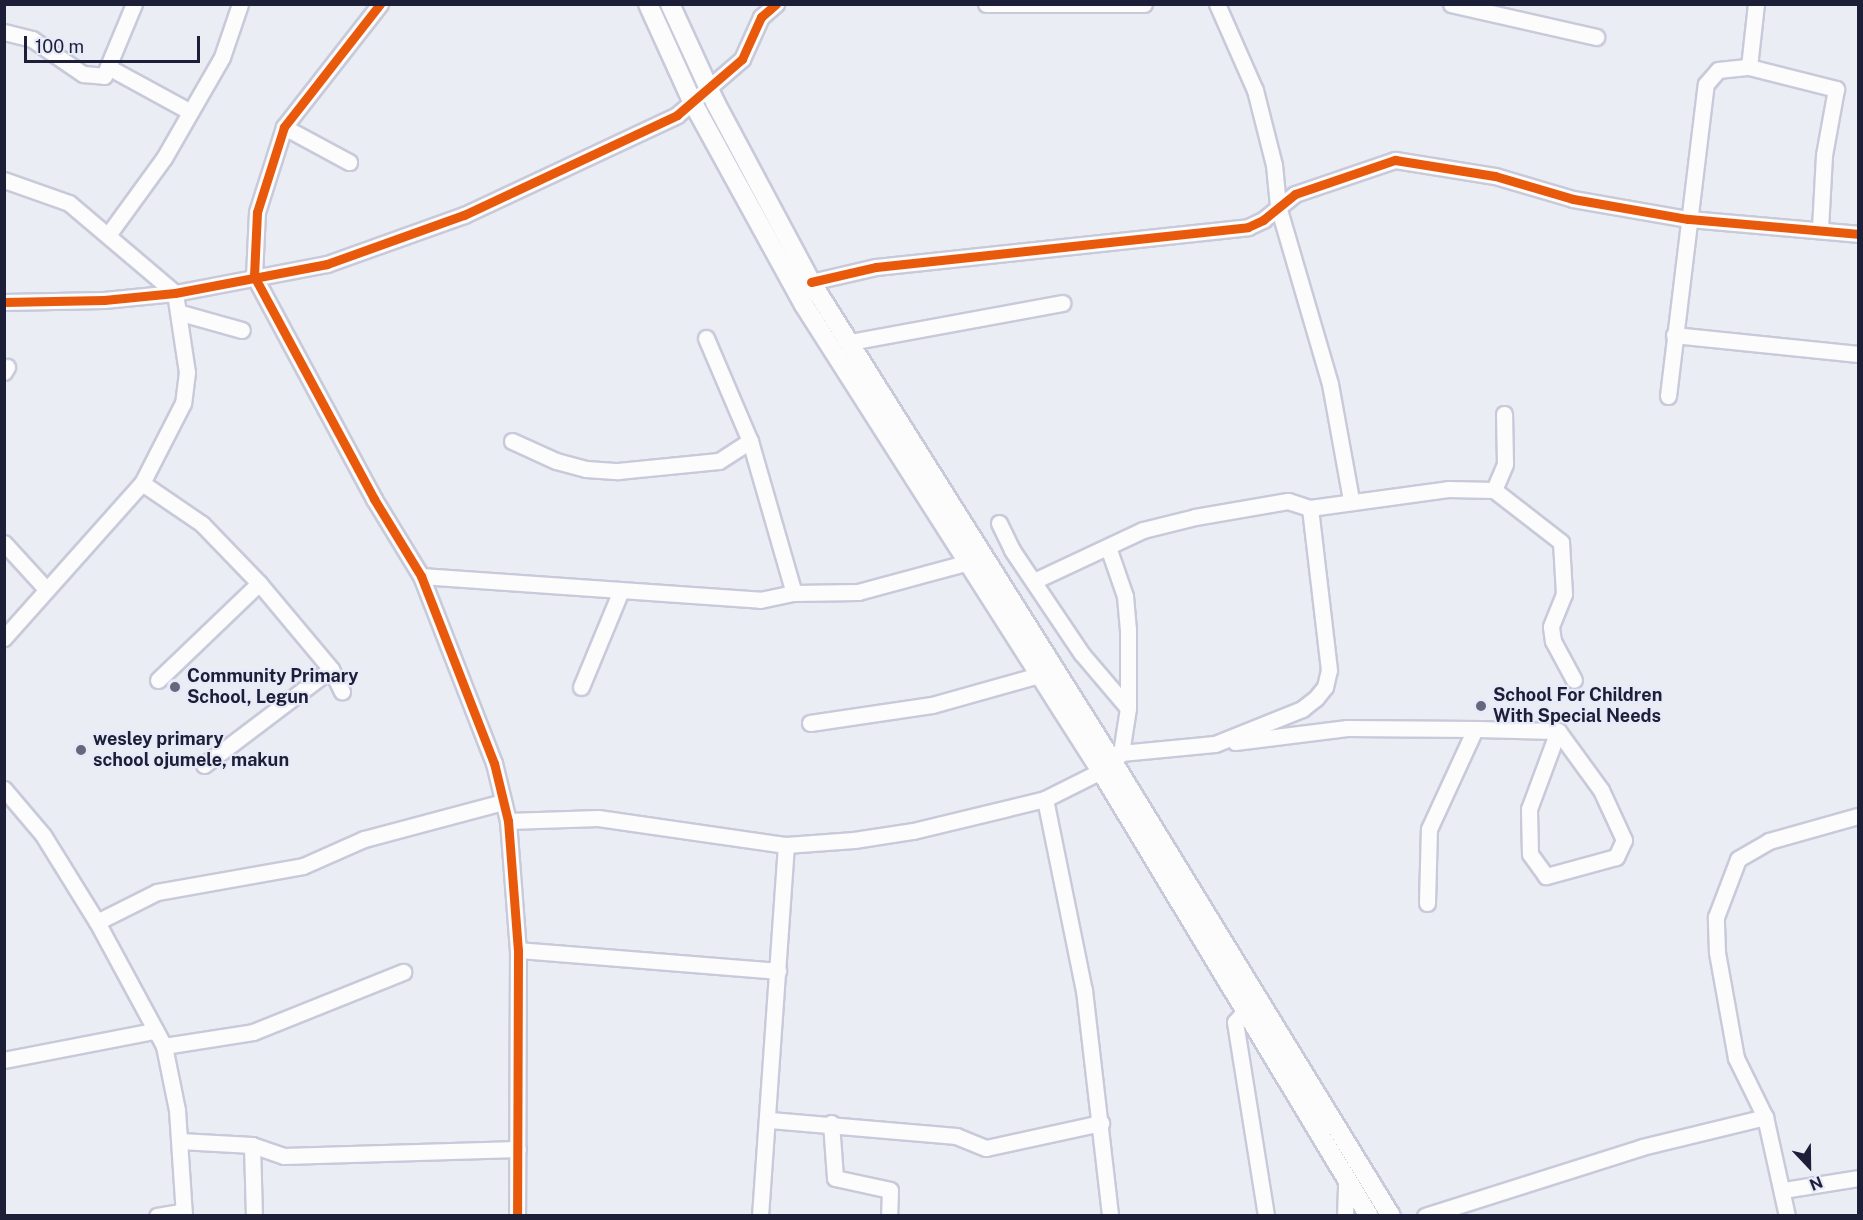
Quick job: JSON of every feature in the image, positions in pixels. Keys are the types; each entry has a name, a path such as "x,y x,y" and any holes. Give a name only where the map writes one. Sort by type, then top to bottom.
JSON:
{"main road":[{"path":"648,4 693,102 804,305 1039,675 1112,762 1244,1012 1347,1183 1369,1215"},
{"path":"670,4 709,88 811,282 1112,762 1391,1215"}],"street":[{"path":"4,32 32,39 83,74 104,76 110,68 135,4"},
{"path":"108,235 164,158 222,57 240,4"},
{"path":"381,4 284,127 257,213 254,276 374,499 421,576 479,720 503,802 508,821 518,950 517,1215"},
{"path":"4,302 104,300 175,292 327,264 464,215 663,122 693,102 742,59 761,17 777,4"},
{"path":"986,4 1144,4"},
{"path":"1216,4 1255,90 1274,165 1278,206 1330,384 1351,500"},
{"path":"1749,67 1756,4"},
{"path":"1456,5 1596,37"},
{"path":"1668,396 1688,219 1707,84 1718,70 1749,67 1836,89 1824,155 1820,230"},
{"path":"110,68 189,111"},
{"path":"284,127 349,162"},
{"path":"811,282 876,267 1248,227 1294,194 1395,160 1495,176 1572,199 1688,219 1858,234"},
{"path":"4,180 69,203 175,292 181,313 187,372 183,404 142,483 4,638"},
{"path":"850,342 1062,303"},
{"path":"181,313 242,330"},
{"path":"1674,335 1858,354"},
{"path":"706,338 750,441 794,593"},
{"path":"1494,490 1505,464 1504,414"},
{"path":"512,441 556,461 586,469 618,471 719,461 750,441"},
{"path":"142,483 202,524 260,583 331,669 342,692"},
{"path":"1034,581 1143,530 1195,517 1288,501 1310,508 1351,500 1448,489 1494,490 1561,542 1563,603 1551,627 1553,641 1574,680"},
{"path":"1215,744 1302,709 1324,687 1329,670 1310,508"},
{"path":"999,523 1082,654 1128,708"},
{"path":"4,543 46,589"},
{"path":"1108,547 1125,596 1128,708 1112,762"},
{"path":"421,576 726,601 760,600 794,593 858,592 969,562"},
{"path":"158,680 260,583"},
{"path":"581,687 620,593"},
{"path":"204,765 331,669"},
{"path":"810,723 932,705 1039,675"},
{"path":"508,821 598,818 786,845 913,831 1045,799 1112,762 1215,744 1347,728 1558,731"},
{"path":"1427,903 1429,829 1475,729"},
{"path":"1558,731 1601,790 1624,840 1616,856 1546,876 1530,854 1529,809 1558,731"},
{"path":"4,789 43,835 130,979 153,1031 164,1046 180,1141 184,1213 158,1215"},
{"path":"1045,799 1084,990 1110,1215"},
{"path":"97,922 157,892 303,866 364,839 503,802"},
{"path":"1787,1215 1784,1190 1765,1117 1736,1058 1717,952 1716,916 1738,859 1769,841 1858,816"},
{"path":"760,1215 770,1120 786,845"},
{"path":"518,950 777,971"},
{"path":"164,1046 253,1032 404,972"},
{"path":"1244,1012 1235,1022 1266,1215"},
{"path":"4,1060 153,1031"},
{"path":"1425,1215 1642,1147 1765,1117"},
{"path":"770,1120 831,1123 956,1136 986,1148 1101,1123"},
{"path":"831,1123 835,1178 890,1190 889,1215"},
{"path":"180,1141 252,1145 284,1156 518,1149"},
{"path":"252,1145 254,1215"},
{"path":"1784,1190 1858,1178"},
{"path":"1345,1215 1347,1183"}],"cycle path":[{"path":"380,4 284,127 257,212 254,276 374,499 421,576 494,763 508,821 518,950 517,1216"},
{"path":"4,302 104,300 175,293 327,264 464,215 677,115 742,59 761,17 776,4"},
{"path":"811,282 876,267 1248,227 1263,220 1295,194 1395,160 1495,176 1573,199 1688,219 1858,234"}],"place":[{"name":"Community Primary School, Legun","path":"175,687"},
{"name":"School For Children With Special Needs","path":"1481,706"},
{"name":"wesley primary school ojumele, makun","path":"81,750"}]}
